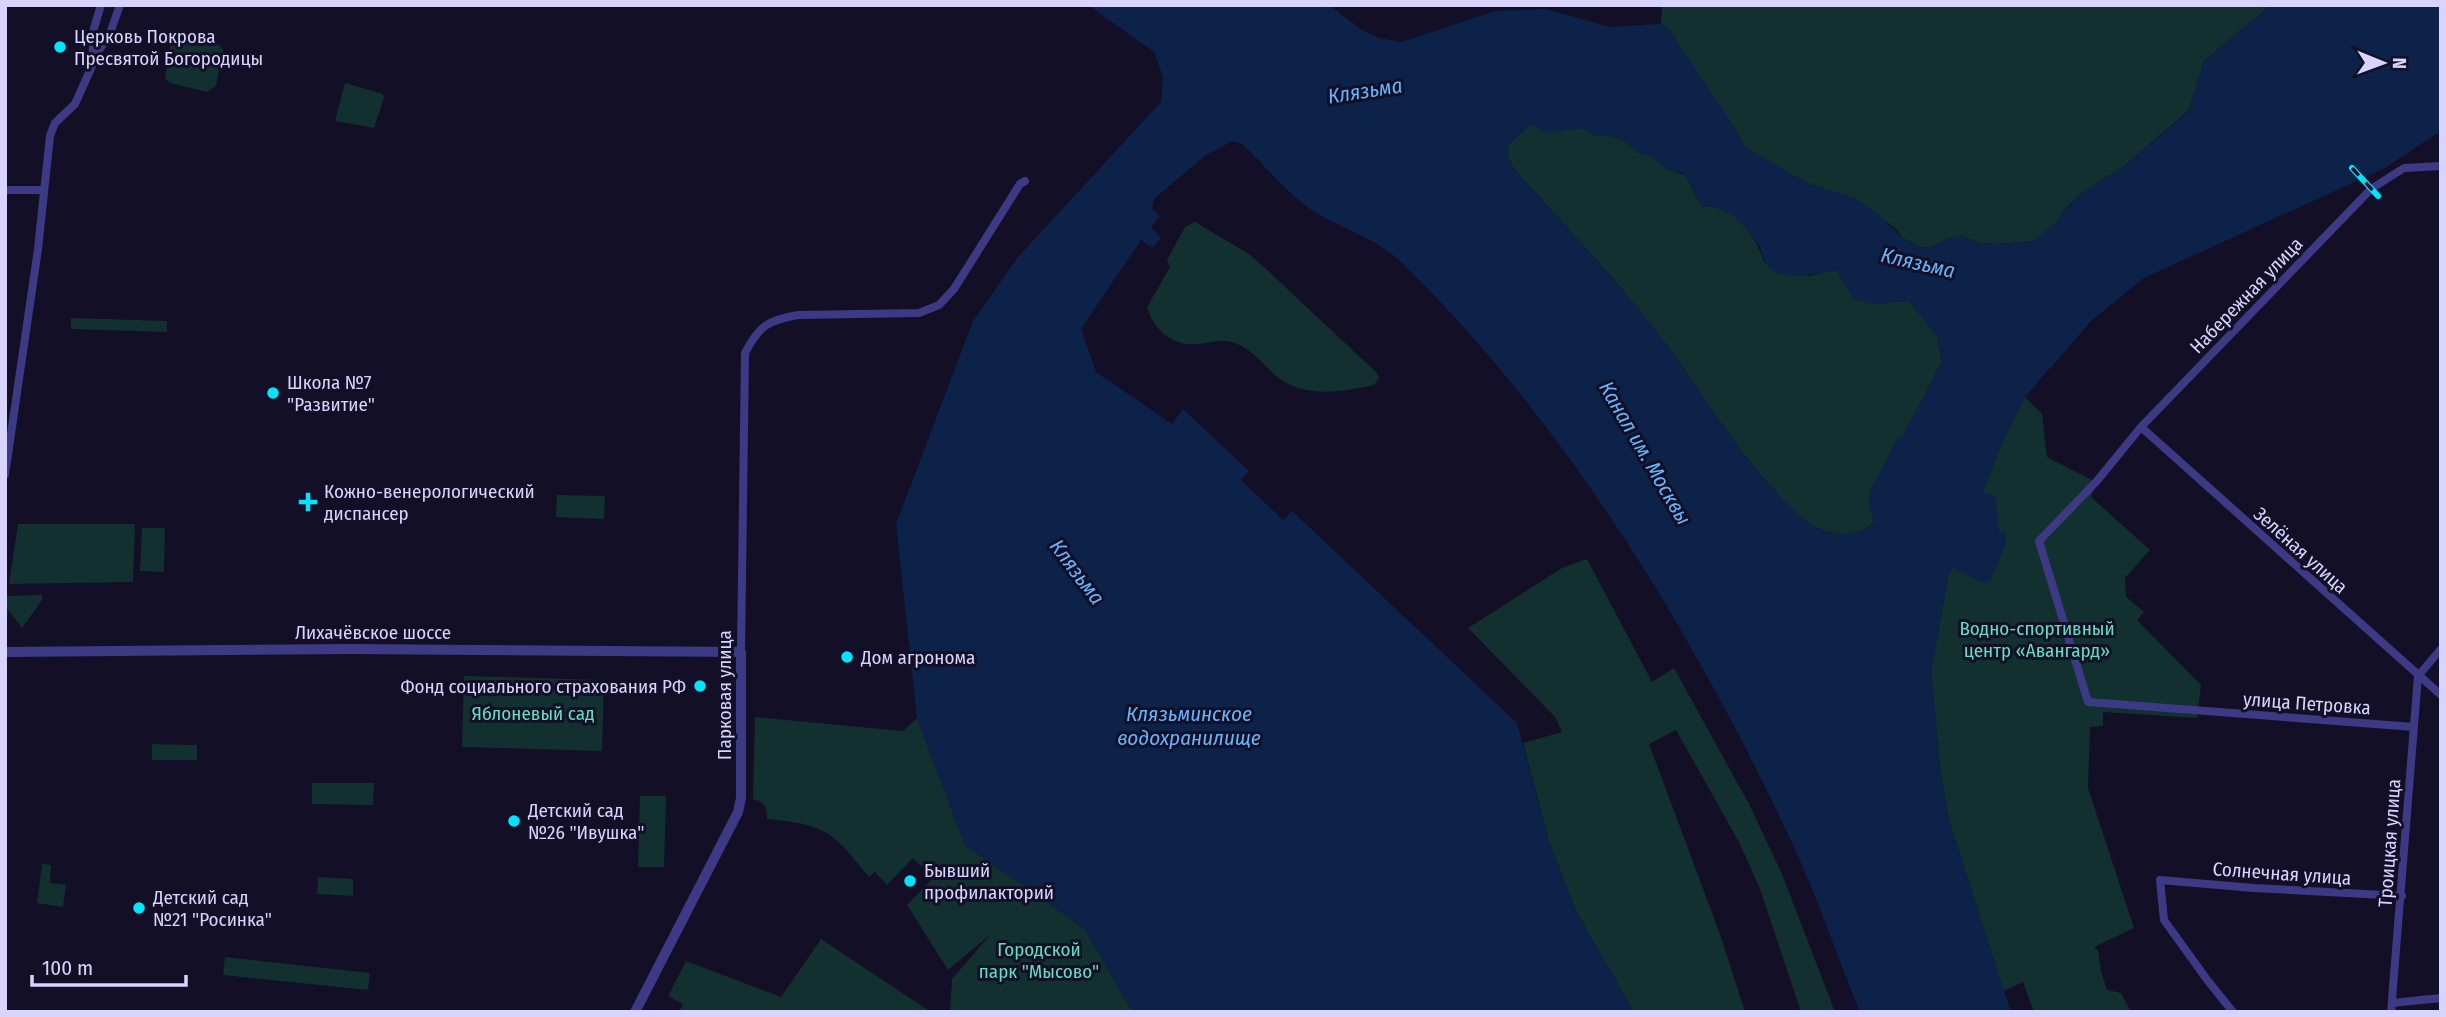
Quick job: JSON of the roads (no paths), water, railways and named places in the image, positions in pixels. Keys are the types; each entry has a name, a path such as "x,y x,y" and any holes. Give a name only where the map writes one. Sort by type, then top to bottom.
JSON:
{"street":[{"path":"5,475 9,427 38,249 50,135 55,123 75,104 92,66 94,27 101,5"},
{"path":"94,57 109,36 120,5"},
{"name":"Набережная улица","path":"2095,482 2141,427 2371,188 2404,168 2441,166"},
{"name":"Парковая улица","path":"635,1012 738,812 741,791 745,353 763,326 780,318 798,315 919,313 939,305 954,289 1020,184 1025,181"},
{"path":"5,190 43,190"},
{"name":"Зелёная улица","path":"2141,427 2441,695"},
{"name":"улица Петровка","path":"2095,482 2039,541 2088,702 2414,727"},
{"name":"Лихачёвское шоссе","path":"5,652 352,649 741,652"},
{"path":"2418,676 2441,649"},
{"name":"Троицкая улица","path":"2391,1007 2418,676"},
{"name":"Солнечная улица","path":"2233,1012 2164,920 2160,880 2402,896"},
{"path":"2391,1007 2441,998"}],"water":[{"path":"1088,5 1329,5 1362,30 1380,38 1402,42 1495,11 1546,9 1610,27 1661,24 1675,38 1745,147 1807,183 1856,199 1879,215 1903,238 1919,247 1931,247 1947,239 1962,236 1979,243 2034,241 2054,225 2079,195 2123,167 2189,111 2204,61 2271,5 2441,5 2441,131 2383,169 2144,278 2092,320 2025,397 2003,441 1982,493 1995,495 1999,532 2006,533 2006,544 1990,581 1983,583 1952,567 1931,672 1940,768 1949,821 2011,1012 1860,1012 1793,845 1714,690 1623,536 1519,392 1462,325 1392,254 1303,204 1242,144 1232,141 1206,155 1154,199 1152,209 1160,216 1151,227 1161,238 1152,248 1141,240 1081,329 1096,372 1172,424 1183,409 1249,471 1241,480 1283,520 1292,511 1517,723 1549,842 1577,913 1634,1012 1133,1012 1084,928 965,845 917,718 896,524 973,321 1018,257 1161,102 1163,77 1154,52","holes":["1528,126 1535,126 1546,133 1582,128 1596,136 1607,135 1624,140 1639,154 1652,156 1666,169 1685,174 1702,207 1720,209 1735,217 1753,237 1765,262 1774,271 1790,276 1838,271 1853,299 1872,304 1909,301 1937,336 1942,361 1902,438 1898,437 1870,491 1869,501 1874,521 1868,527 1844,534 1811,525 1792,510 1761,475 1632,301 1515,170 1507,149"]}],"railway":[{"path":"2352,168 2378,196"}],"place":[{"name":"Церковь Покрова Пресвятой Богородицы","path":"60,47"},
{"name":"Школа №7 \"Развитие\"","path":"273,393"},
{"name":"Кожно-венерологический диспансер","path":"308,502"},
{"name":"Дом агронома","path":"847,657"},
{"name":"Фонд социального страхования РФ","path":"700,686"},
{"name":"Детский сад №26 \"Ивушка\"","path":"514,821"},
{"name":"Бывший профилакторий","path":"910,881"},
{"name":"Детский сад №21 \"Росинка\"","path":"139,908"}],"water label":[{"name":"Клязьма","path":"1365,91"},
{"name":"Клязьма","path":"1918,263"},
{"name":"Канал им. Москвы","path":"1645,453"},
{"name":"Клязьма","path":"1077,572"},
{"name":"Клязьминское водохранилище","path":"1189,726"}],"park label":[{"name":"Водно-спортивный центр «Авангард»","path":"2037,639"},
{"name":"Яблоневый сад","path":"533,713"},
{"name":"Городской парк \"Мысово\"","path":"1039,960"}]}
